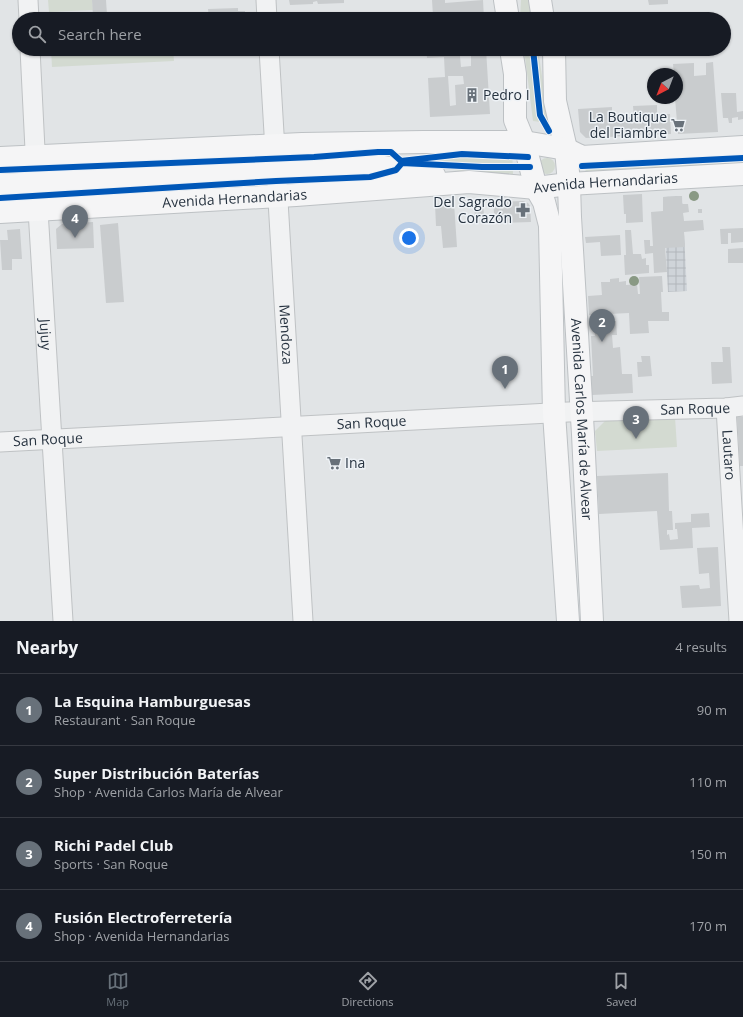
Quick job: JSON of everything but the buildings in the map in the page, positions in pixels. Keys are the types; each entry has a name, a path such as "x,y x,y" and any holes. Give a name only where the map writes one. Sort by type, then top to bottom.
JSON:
{"main road":[{"path":"505,0 507,12"},
{"path":"516,12 517,0"},
{"path":"540,0 542,12"},
{"path":"552,0 553,12"},
{"name":"Avenida Carlos María de Alvear","path":"512,56 515,74"},
{"name":"Avenida Carlos María de Alvear","path":"515,56 515,120 524,142 536,188 544,202 562,271"},
{"name":"Avenida Carlos María de Alvear","path":"549,56 555,101 566,150 570,184 568,621"},
{"name":"Avenida Carlos María de Alvear","path":"554,56 555,101"},
{"name":"Avenida Hernandarias","path":"0,158 275,145 423,142 524,142 566,150 582,157 743,147"},
{"name":"Avenida Hernandarias","path":"372,165 423,142"},
{"name":"Avenida Hernandarias","path":"0,185 372,165 469,182 536,188 570,184 743,174"},
{"name":"Avenida Hernandarias","path":"0,212 278,196 469,182"},
{"name":"Avenida Carlos María de Alvear","path":"570,217 562,271 577,621"},
{"name":"Avenida Carlos María de Alvear","path":"550,228 568,412 592,621"}],"street":[{"path":"28,0 29,12"},
{"path":"266,0 267,12"},
{"name":"Jujuy","path":"30,56 38,210 63,621"},
{"name":"Mendoza","path":"269,56 303,621"},
{"name":"San Roque","path":"0,442 292,428 568,412 735,407"},
{"name":"Lautaro","path":"735,407 739,621"}],"shaded area":[{"path":"48,0 92,0 93,10 49,12"},
{"path":"521,0 531,0 533,12 520,12"},
{"path":"51,56 174,56 174,61 52,67"},
{"path":"525,56 539,56 549,123 533,121"},
{"path":"480,146 512,147 513,174 482,173 394,164 395,159"},
{"path":"251,153 253,165 54,176 54,163"},
{"path":"743,155 743,163 586,176 585,164"},
{"path":"547,158 553,160 555,166 553,172 547,174 541,172 539,166 541,160"},
{"path":"18,167 18,179 0,180 0,168"},
{"path":"372,172 431,180 296,184 297,178"},
{"path":"252,178 254,190 58,200 57,188"},
{"path":"20,191 21,203 0,204 0,193"},
{"path":"682,196 687,291 668,292 663,197"},
{"path":"675,417 677,447 597,451 595,431 605,421"}],"cycle path":[{"path":"534,56 540,115 549,131"},
{"path":"0,170 314,157 378,152 391,152 401,161 462,154 528,157"},
{"path":"582,166 743,158"},
{"path":"0,198 276,181 370,177 396,170 402,163 482,167 530,167"}],"place":[{"name":"Pedro I","path":"472,95"},
{"name":"La Boutique del Fiambre","path":"678,125"},
{"name":"Del Sagrado Corazón","path":"523,210"},
{"name":"Fusión Electroferretería","path":"75,238"},
{"name":"Super Distribución Baterías","path":"602,342"},
{"name":"La Esquina Hamburguesas","path":"505,389"},
{"name":"Richi Padel Club","path":"636,439"},
{"name":"Ina","path":"334,463"}]}
